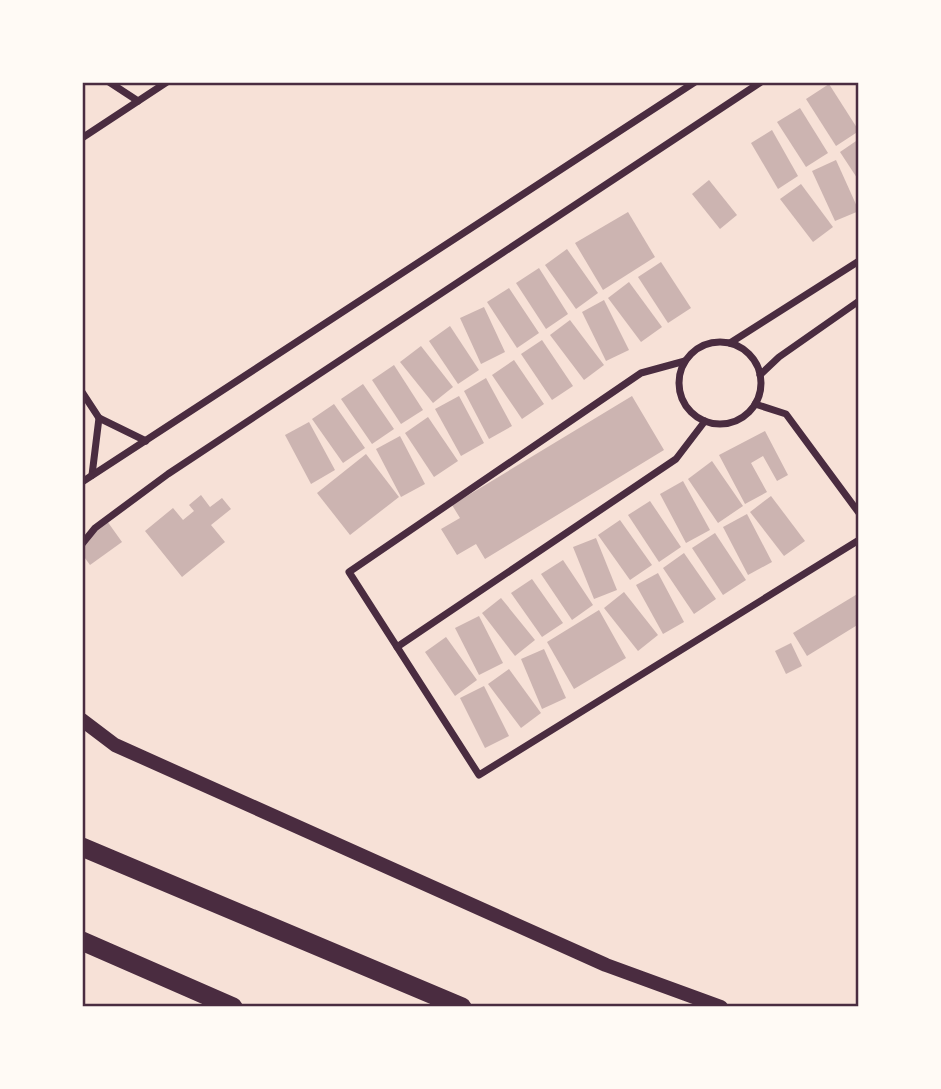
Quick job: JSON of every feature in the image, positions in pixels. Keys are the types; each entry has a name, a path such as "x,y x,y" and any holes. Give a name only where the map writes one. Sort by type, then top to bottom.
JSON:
{"highway":[{"path":"82,847 462,1007"},
{"path":"82,941 233,1007"}],"main road":[{"path":"82,720 115,745 606,965 721,1007"}],"street":[{"path":"109,82 138,101"},
{"path":"82,138 167,82"},
{"path":"82,482 695,82"},
{"path":"82,544 95,528 168,474 761,82"},
{"path":"730,343 859,261"},
{"path":"760,375 779,357 859,301"},
{"path":"685,361 679,384 682,396 687,406 705,421 728,423 748,413 755,404 761,385 760,375 750,355 741,347 730,343 705,345 685,361 641,373 349,572 479,775 859,540"},
{"path":"82,393 99,418 146,440"},
{"path":"755,404 786,414 859,513"},
{"path":"92,475 99,418"},
{"path":"397,647 676,459 705,421"}],"building":[{"path":"829,84 859,131 836,146 806,99"},
{"path":"800,108 828,153 806,167 777,122"},
{"path":"772,130 798,176 778,189 751,143"},
{"path":"859,139 859,181 840,152"},
{"path":"836,160 859,211 835,221 812,171"},
{"path":"709,180 737,215 720,229 692,194"},
{"path":"801,184 833,227 813,242 780,199"},
{"path":"628,212 655,257 603,290 575,243"},
{"path":"567,249 598,293 576,309 545,265"},
{"path":"661,262 691,308 668,323 638,277"},
{"path":"539,268 568,314 546,329 516,283"},
{"path":"629,282 662,327 641,342 608,298"},
{"path":"509,288 539,333 517,348 487,302"},
{"path":"604,300 629,350 606,361 582,312"},
{"path":"484,307 505,352 481,364 460,318"},
{"path":"570,320 604,365 584,380 550,335"},
{"path":"450,326 479,370 458,384 429,341"},
{"path":"542,340 573,386 552,400 521,354"},
{"path":"421,346 453,387 433,403 400,362"},
{"path":"514,360 544,404 522,419 492,375"},
{"path":"394,365 423,410 401,424 372,380"},
{"path":"486,378 512,426 489,439 464,391"},
{"path":"363,384 394,429 372,444 341,399"},
{"path":"459,396 484,443 461,456 435,409"},
{"path":"632,396 664,450 485,559 476,544 457,555 441,529 460,518 452,505"},
{"path":"334,404 365,448 343,463 312,419"},
{"path":"428,417 458,461 434,477 405,433"},
{"path":"309,422 335,470 311,484 285,435"},
{"path":"765,431 788,475 777,481 763,456 751,463 767,492 745,504 719,455"},
{"path":"400,436 425,484 401,497 376,449"},
{"path":"366,454 399,497 350,535 317,493"},
{"path":"712,461 743,506 718,523 688,479"},
{"path":"683,481 710,530 686,543 660,494"},
{"path":"201,495 210,507 222,498 231,509 211,525 225,542 182,577 145,531 173,508 183,520 194,511 189,505"},
{"path":"771,496 805,541 784,556 750,512"},
{"path":"650,501 681,547 659,562 628,515"},
{"path":"747,514 772,562 748,575 723,527"},
{"path":"620,520 652,565 630,580 598,535"},
{"path":"107,521 122,542 90,565 82,554 82,539"},
{"path":"715,533 746,580 723,595 692,548"},
{"path":"596,538 617,590 594,599 573,547"},
{"path":"684,553 716,599 694,614 663,568"},
{"path":"563,560 593,605 572,620 541,574"},
{"path":"658,573 684,622 663,634 636,585"},
{"path":"532,579 563,623 542,637 511,593"},
{"path":"624,592 658,635 638,651 604,608"},
{"path":"859,593 859,624 807,656 793,633"},
{"path":"501,598 535,640 515,656 482,613"},
{"path":"599,610 626,658 574,689 547,642"},
{"path":"479,616 503,663 479,675 455,628"},
{"path":"446,637 477,680 455,696 425,652"},
{"path":"791,643 802,666 786,674 775,651"},
{"path":"544,649 566,698 542,709 521,659"},
{"path":"509,669 541,713 521,728 488,684"},
{"path":"484,686 509,736 485,748 460,698"}]}
